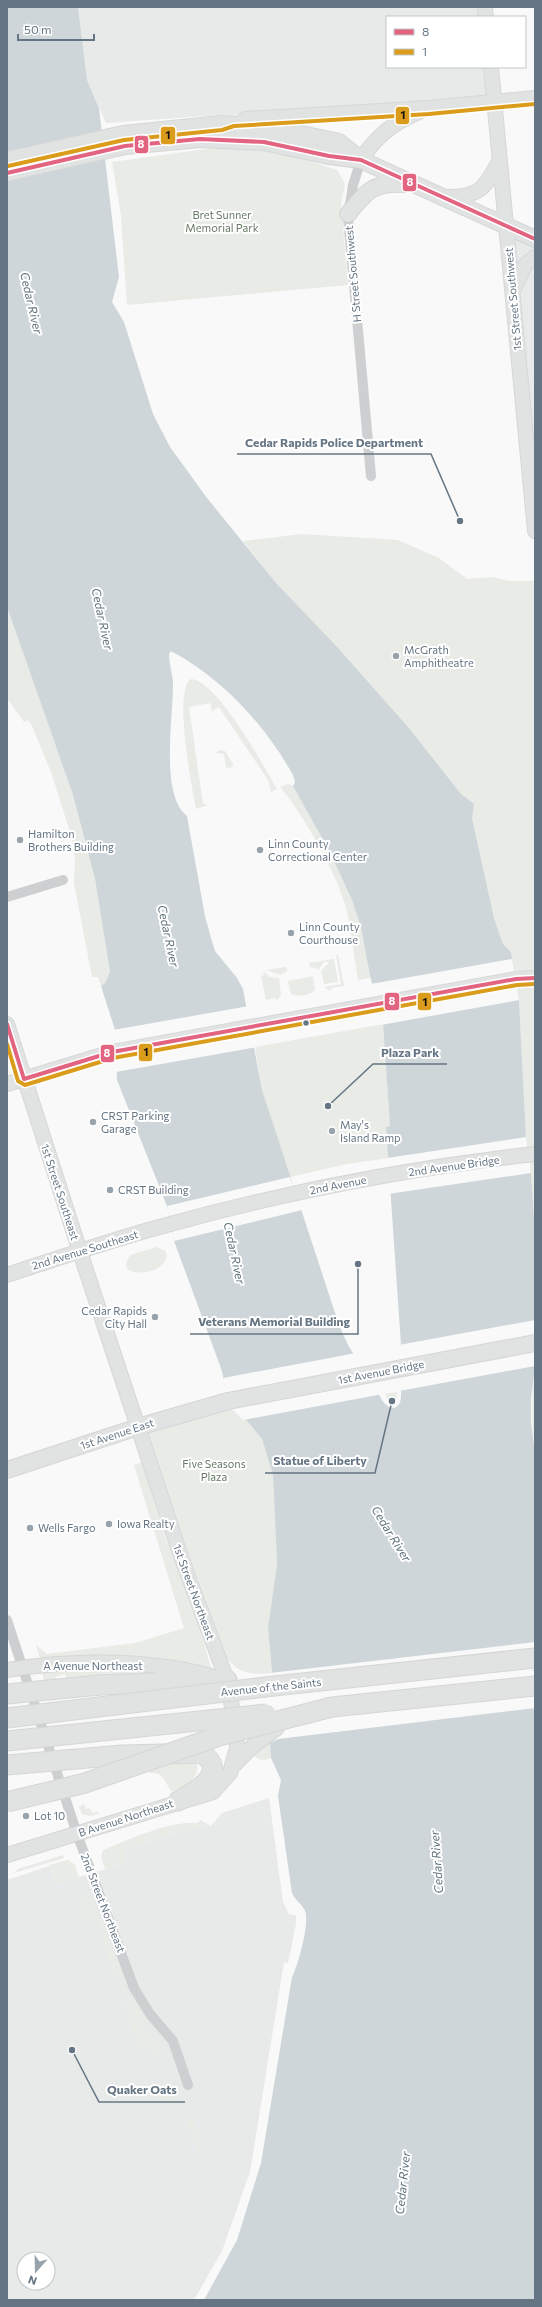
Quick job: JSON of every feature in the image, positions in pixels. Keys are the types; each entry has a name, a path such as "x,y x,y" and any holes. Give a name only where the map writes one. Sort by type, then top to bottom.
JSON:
{"highway":[{"path":"459,1667 535,1649"},
{"name":"Avenue of the Saints","path":"7,1718 265,1687 535,1658"},
{"path":"7,1694 100,1685 227,1680"},
{"path":"7,1741 535,1686"},
{"path":"7,1802 85,1783 219,1736 332,1707"},
{"path":"122,1755 237,1735"},
{"path":"7,1766 122,1755 195,1752 206,1756 212,1768 210,1779 198,1790 178,1801"}],"main road":[{"path":"7,173 118,148 162,136 221,124 270,127 339,142 360,160"},
{"path":"7,160 123,134 264,142 329,156 360,160 535,239"},
{"path":"348,214 361,196 375,186 394,183 414,184"},
{"name":"1st Avenue Bridge","path":"228,1401 535,1343"},
{"name":"1st Avenue East","path":"7,1470 138,1427 228,1401"}],"street":[{"name":"1st Street Southwest","path":"491,68 512,292 531,446 535,531"},
{"path":"221,124 233,120 429,108 535,98"},
{"name":"H Street Southwest","path":"371,476 348,214 353,185 360,160 382,133 406,117 429,108"},
{"path":"443,197 472,196 485,186 500,160"},
{"path":"512,292 526,264 535,257"},
{"path":"7,897 62,880"},
{"path":"7,1084 112,1052 516,979 535,978"},
{"name":"1st Street Southeast","path":"7,1024 138,1427"},
{"name":"2nd Avenue Bridge","path":"380,1177 532,1155"},
{"name":"2nd Avenue","path":"166,1225 296,1193 380,1177"},
{"name":"2nd Avenue Southeast","path":"7,1275 166,1225"},
{"name":"1st Street Northeast","path":"138,1427 180,1554 227,1680 237,1735"},
{"name":"2nd Street Northeast","path":"7,1620 77,1834 134,1988 150,2014 173,2041 188,2085"},
{"name":"A Avenue Northeast","path":"7,1670 119,1664 181,1670 227,1680"},
{"name":"B Avenue Northeast","path":"7,1855 178,1801 213,1792 224,1782 234,1766 259,1741 277,1728"},
{"name":"B Avenue Northeast","path":"234,1766 237,1735"}],"shaded area":[{"path":"78,7 485,7 486,16 386,16 386,68 491,68 494,102 315,114 219,115 106,123 87,80"},
{"path":"506,226 535,239 535,465"},
{"path":"269,1798 283,1902 289,1914 296,1915 296,1924 288,1963 284,1962 250,2172 222,2251 194,2300 7,2300 7,1880 49,1866 56,1884 119,1865 125,1859 122,1850 206,1824 210,1827 222,1813"}],"green space":[{"name":"Bret Sunner Memorial Park","path":"220,147 265,151 307,160 337,170 345,184 341,204 348,285 127,305 121,216 112,162"},
{"path":"302,534 398,540 439,558 467,579 493,577 510,581 535,581 535,1232 531,1173 526,1137 519,1000 511,952 503,944 494,918 472,818 471,803 461,794 373,688 277,584 243,541"},
{"path":"7,607 73,795 95,879 110,972 105,983 101,986 98,977 92,977 74,883 75,859 71,835 51,772 32,726 28,720 24,722 7,698"},
{"path":"191,679 202,683 226,708 251,745 277,789 271,792 268,780 219,707 212,711 210,703 189,707 203,804 208,805 196,809 185,740 184,719 186,687"},
{"path":"220,750 225,751 233,764 233,767 226,768 224,754 215,753"},
{"path":"288,784 293,786 313,820 332,855 348,890 363,933 370,978 358,980 350,926 342,895 318,845 289,798 280,787"},
{"path":"336,955 338,955 344,986 332,988 330,991 324,987 341,984"},
{"path":"334,959 338,982 324,984 321,971 329,963 325,961 319,969 310,967 309,963"},
{"path":"286,967 287,971 280,975 266,970"},
{"path":"263,971 270,977 279,978 281,996 277,1000 274,998 266,1000 261,976 264,975"},
{"path":"313,976 315,990 310,994 304,995 291,994 288,981"},
{"path":"383,1024 390,1126 386,1127 389,1158 347,1164 290,1177 262,1090 255,1047"},
{"path":"157,1247 165,1251 167,1255 165,1261 157,1269 138,1272 127,1269 126,1264 130,1255"},
{"path":"535,1369 535,1453 532,1411"},
{"path":"397,1392 396,1401 390,1403 385,1394"},
{"name":"Five Seasons Plaza","path":"228,1402 238,1410 262,1439 273,1475 277,1564 268,1628 272,1673 258,1674 240,1670 230,1662 226,1656 200,1583 138,1427"},
{"path":"142,1462 165,1537 202,1636 211,1668 56,1658 40,1659 36,1645 47,1654 135,1643 184,1628 134,1465"},
{"path":"71,1670 124,1670 162,1673 77,1682 75,1678 67,1681 65,1674 56,1677 59,1684 45,1685 42,1672"},
{"path":"270,1743 271,1758 262,1760 254,1755"},
{"path":"169,1759 196,1762 197,1767 197,1773 191,1781 181,1788 171,1791 164,1778 159,1774 150,1773 149,1770"},
{"path":"84,1804 86,1809 89,1808 93,1813 98,1811 99,1814 90,1816 82,1814 79,1807"},
{"path":"200,1820 211,1826 210,1827 206,1824 122,1850 125,1860 119,1865 105,1869 101,1856 103,1850 137,1836 162,1828 186,1823 198,1823"},
{"path":"63,1855 64,1858 14,1873 18,1869"},
{"path":"68,1860 75,1865 79,1878 56,1884 49,1865"},
{"path":"84,1895 92,1917 85,1919 78,1897"},
{"path":"87,1895 92,1899 105,1929 102,1931 99,1930"},
{"path":"106,1933 124,1974 123,1976 117,1974 118,1983 130,1992 123,1996 121,1987 117,1985 100,1934"},
{"path":"132,1997 145,2017 148,2027 134,2033 124,1999"},
{"path":"147,2030 159,2044 167,2063 137,2043 135,2036"},
{"path":"158,2088 178,2093 181,2102 164,2107"},
{"path":"192,2116 203,2150 199,2153 186,2118"}],"water":[{"name":"Cedar River","path":"7,7 78,7 87,80 99,108 119,277 112,302 124,322 153,414 170,447 207,498 277,584 338,648 408,727 461,794 474,804 472,818 494,918 503,944 511,952 519,1000 526,1137 531,1173 535,1232 535,1368 531,1399 531,1423 535,1453 535,2300 204,2300 237,2240 261,2163 292,1977 300,1954 306,1924 305,1911 292,1893 278,1796 281,1780 271,1758 270,1743 278,1739 268,1628 277,1564 273,1475 262,1439 238,1410 228,1402 222,1371 174,1241 167,1206 117,1080 115,1030 101,986 105,983 110,972 95,879 73,795 7,607","holes":["171,651 208,675 241,704 256,721 282,756 293,775 295,782 293,786 330,852 352,900 361,927 370,976 383,1024 390,1126 386,1127 401,1345 401,1397 400,1403 395,1408 389,1407 384,1403 348,1345 339,1325 262,1090 243,989 237,978 215,951 211,938 205,916 187,816 178,805 173,790 171,772 170,732 173,681 169,654"]}],"pier":[{"path":"512,959 519,1000 381,1025 371,984"},
{"path":"249,1006 257,1047 116,1072 113,1030"},
{"path":"526,1137 531,1173 388,1194 387,1158"},
{"path":"290,1177 302,1210 174,1241 167,1206"},
{"path":"535,1320 535,1366 399,1391 399,1345"},
{"path":"356,1353 383,1394 243,1420 228,1405 223,1378"},
{"path":"535,1642 535,1670 530,1671 535,1671 535,1708 278,1739 270,1673"}],"transit line":[{"name":"1","path":"8,166 124,140 222,130 234,126 429,114 535,104"},
{"name":"8","path":"7,173 125,146 200,139 264,142 329,156 361,160 535,239"},
{"name":"8","path":"7,1024 24,1079 112,1052 516,979 535,978"},
{"name":"1","path":"7,1044 18,1081 25,1085 113,1058 517,985 535,984"}],"place":[{"name":"Cedar Rapids Police Department","path":"460,521"},
{"name":"McGrath Amphitheatre","path":"396,656"},
{"name":"Hamilton Brothers Building","path":"20,840"},
{"name":"Linn County Correctional Center","path":"260,850"},
{"name":"Linn County Courthouse","path":"291,933"},
{"name":"Plaza Park","path":"328,1106"},
{"name":"CRST Parking Garage","path":"93,1122"},
{"name":"May's Island Ramp","path":"332,1131"},
{"name":"CRST Building","path":"110,1190"},
{"name":"Veterans Memorial Building","path":"358,1264"},
{"name":"Cedar Rapids City Hall","path":"155,1317"},
{"name":"Statue of Liberty","path":"392,1401"},
{"name":"Iowa Realty","path":"109,1524"},
{"name":"Wells Fargo","path":"30,1528"},
{"name":"Lot 10","path":"26,1816"},
{"name":"Quaker Oats","path":"72,2050"}]}
